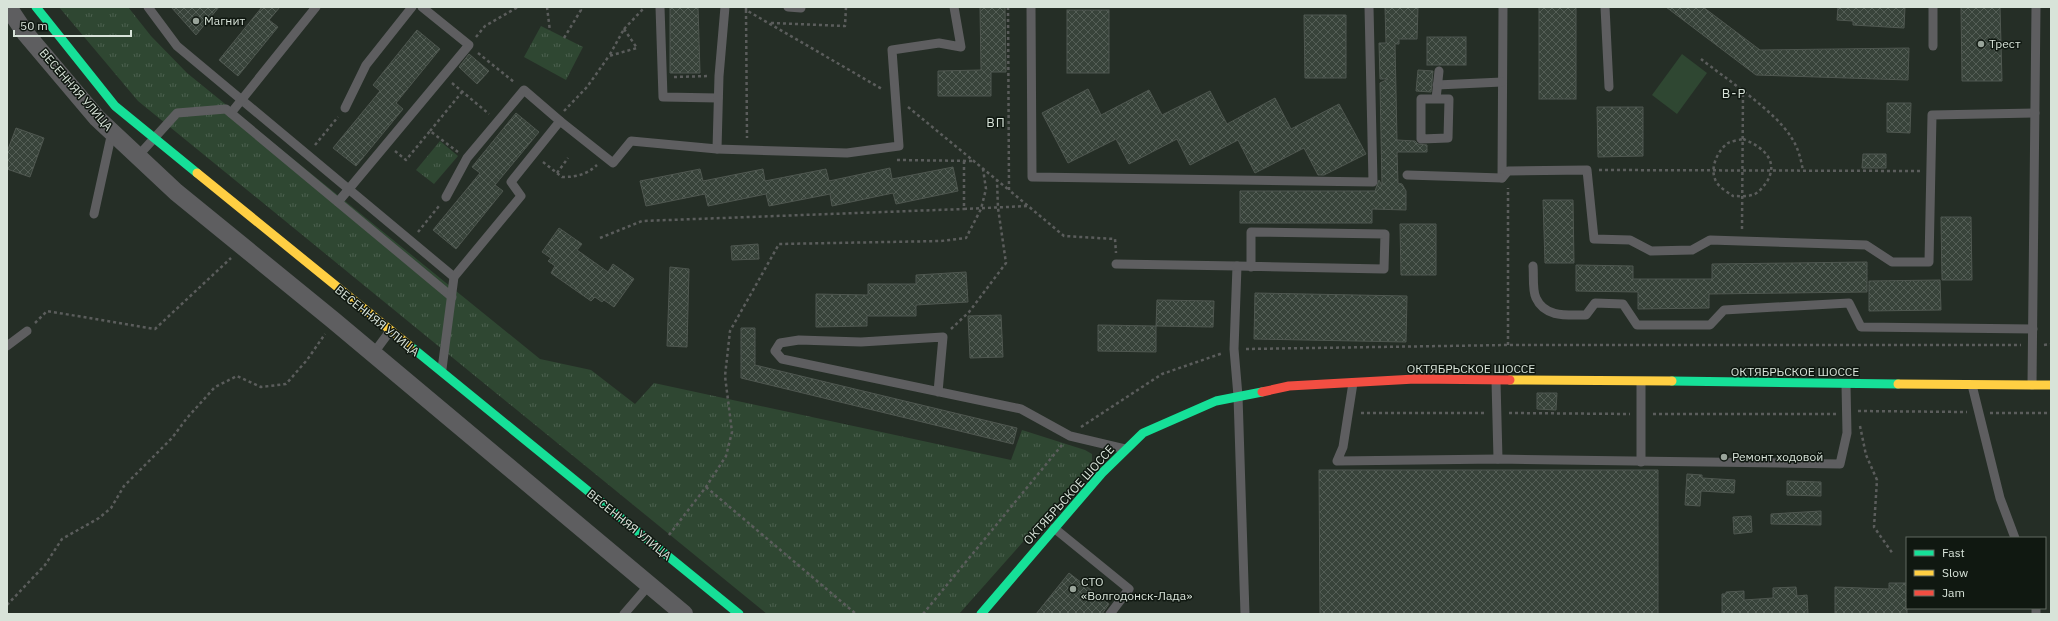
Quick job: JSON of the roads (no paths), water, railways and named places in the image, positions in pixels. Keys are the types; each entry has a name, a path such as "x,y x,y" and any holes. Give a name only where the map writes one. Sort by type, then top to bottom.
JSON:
{"street":[{"name":"ВЕСЕННЯЯ УЛИЦА","path":"8,7 26,34 97,118 176,192 333,320 684,614"},
{"name":"ВЕСЕННЯЯ УЛИЦА","path":"36,7 115,106 441,373 739,614"},
{"name":"ОКТЯБРЬСКОЕ ШОССЕ","path":"981,614 1102,473 1143,433 1216,401 1238,396 1289,386 1415,380 1846,385 2051,385"}],"lane":[{"path":"148,7 177,46 454,277"},
{"path":"231,113 316,7"},
{"path":"345,108 366,65 412,7"},
{"path":"338,202 469,45 422,7"},
{"path":"660,7 663,97 718,98"},
{"path":"717,149 719,76 725,7"},
{"path":"788,7 801,8"},
{"path":"446,197 466,158 524,90 613,163 631,141 717,149 847,153 899,146 892,50 939,43 961,47 954,7"},
{"path":"1031,7 1032,177 1373,182 1369,7"},
{"path":"1503,7 1502,82 1505,174"},
{"path":"1605,7 1609,87"},
{"path":"1933,7 1933,46"},
{"path":"2032,385 2036,7"},
{"path":"1436,99 1439,71"},
{"path":"1437,85 1502,82"},
{"path":"1421,99 1436,99 1449,99 1448,138 1421,139 1421,99"},
{"path":"138,156 177,112 226,109 452,297"},
{"path":"1407,175 1505,174 1586,170 1594,238 1630,240 1651,251 1692,250 1710,240 1866,245 1892,262 1929,262 1932,115 2035,113"},
{"path":"441,373 454,277 522,196 510,182 533,154 558,119"},
{"path":"94,214 112,132"},
{"path":"1116,264 1251,267 1384,269 1384,234 1251,232 1251,267"},
{"path":"1236,266 1234,349 1238,396 1245,614"},
{"path":"1533,266 1536,297 1545,310 1564,315 1586,315 1595,303 1623,304 1637,325 1710,325 1724,310 1849,304 1861,328 2033,329"},
{"path":"7,346 27,331"},
{"path":"373,354 390,331"},
{"path":"938,392 943,337 861,342 799,340 780,343 775,351 782,359 938,392 1021,409 1070,436 1127,449"},
{"path":"1496,380 1498,459"},
{"path":"1641,382 1641,462"},
{"path":"1353,383 1343,448 1337,461 1498,459 1840,464 1848,433 1846,385"},
{"path":"1972,385 2000,498 2015,537"},
{"path":"1054,528 1129,589 1110,614"},
{"path":"624,614 649,585"}],"place":[{"name":"Магнит","path":"196,21"},
{"name":"Трест","path":"1981,44"},
{"name":"Ремонт ходовой","path":"1724,457"},
{"name":"СТО «Волгодонск-Лада»","path":"1073,589"}],"district":[{"name":"В-Р","path":"1734,93"},
{"name":"ВП","path":"996,122"}]}
